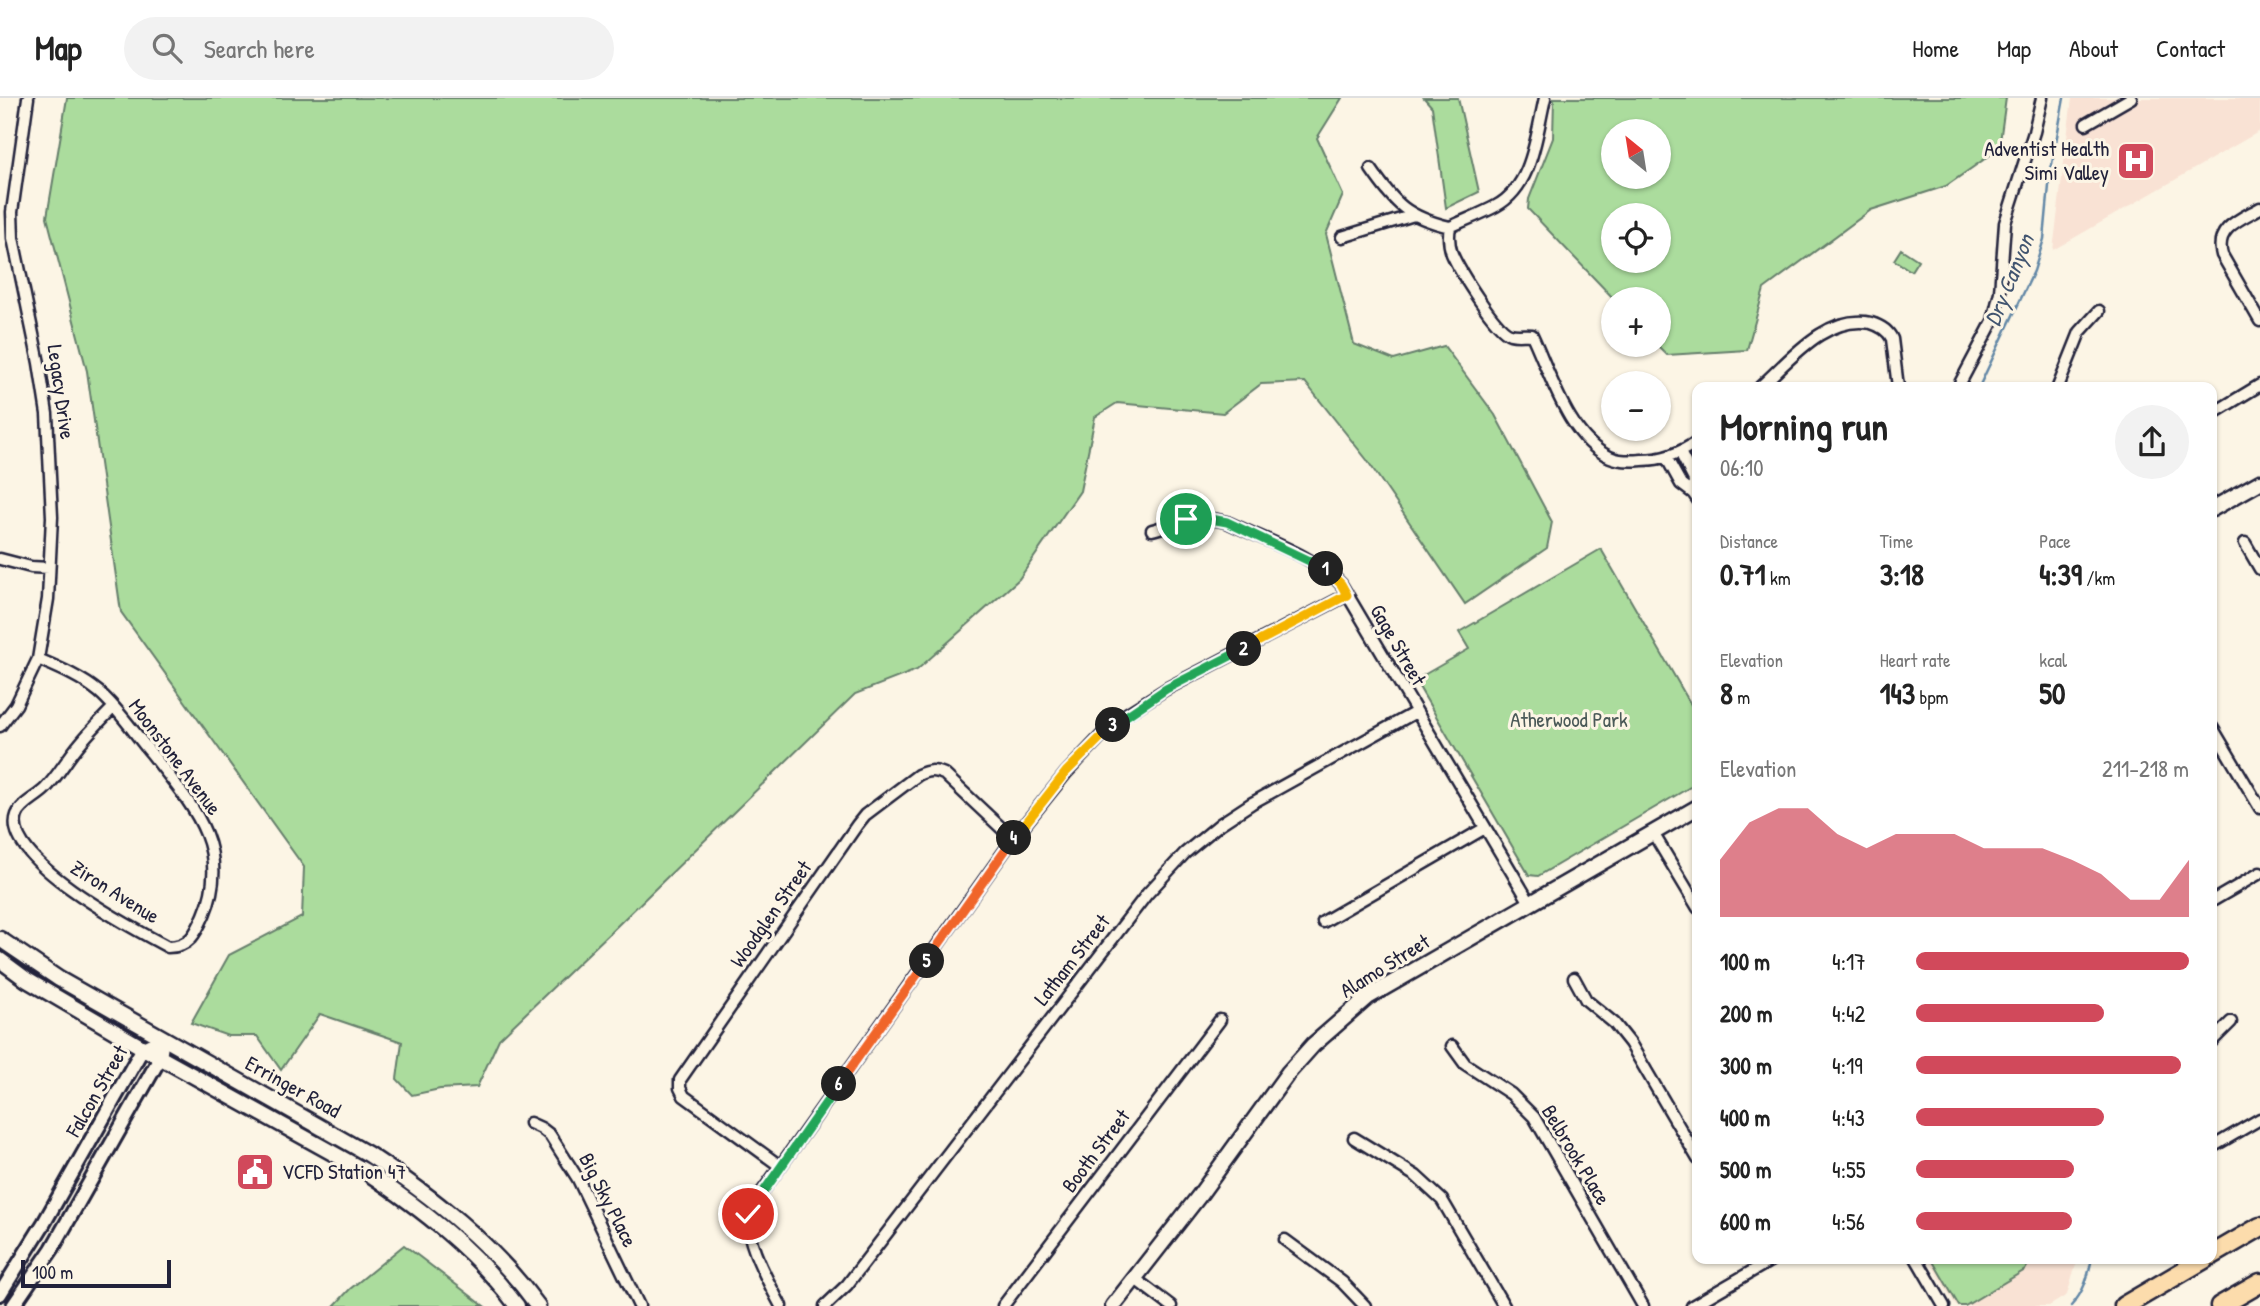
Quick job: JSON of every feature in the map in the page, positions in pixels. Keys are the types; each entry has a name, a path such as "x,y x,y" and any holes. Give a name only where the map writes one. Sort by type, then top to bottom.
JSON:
{"highway":[{"path":"2217,1252 2260,1227"},
{"path":"2124,1306 2196,1264"},
{"path":"2220,1306 2260,1283"}],"main road":[{"path":"2217,506 2260,482"},
{"name":"Alamo Street","path":"1113,1306 1199,1196 1288,1073 1312,1045 1368,997 1692,810"},
{"name":"Erringer Road","path":"0,939 59,979 368,1154 413,1184 456,1217 484,1244 538,1306"},
{"name":"Erringer Road","path":"0,960 27,980 160,1058 365,1171 451,1236 488,1272 517,1306"}],"street":[{"name":"Legacy Drive","path":"0,726 16,705 38,659 45,619 49,568 51,465 47,414 13,237 12,212 28,98"},
{"path":"1371,169 1388,194 1408,213 1450,227 1498,205 1512,194 1522,180 1535,145 1545,98"},
{"path":"1961,382 1993,320 2000,292 2006,216 2034,132 2042,98"},
{"path":"2086,124 2131,98"},
{"path":"2260,208 2225,230 2220,244 2222,256 2260,321"},
{"path":"1342,237 1414,215"},
{"path":"1450,227 1448,236 1452,253 1466,280 1498,325 1510,334 1532,335 1572,422 1592,445 1611,458 1635,461 1658,460 1692,445"},
{"path":"2060,382 2080,332 2099,312"},
{"path":"1766,382 1817,337 1839,325 1868,323 1881,326 1889,332 1897,382"},
{"path":"2217,411 2260,385"},
{"path":"1680,452 1692,476"},
{"path":"1666,457 1681,484 1692,493"},
{"name":"Gage Street","path":"1152,530 1200,517 1227,522 1324,568 1341,584 1530,903"},
{"path":"2245,543 2260,569"},
{"path":"0,559 31,567 49,568"},
{"path":"781,1306 764,1273 747,1223 750,1209 1013,839 1066,772 1102,734 1166,689 1347,595"},
{"name":"Moonstone Avenue","path":"38,659 82,680 114,707 198,814 212,852 214,872 211,893 194,936 176,947"},
{"name":"Ziron Avenue","path":"114,707 44,790 21,807 16,816 15,827 29,852 83,900 167,947 176,947"},
{"name":"Latham Street","path":"825,1306 847,1285 1147,894 1178,859 1220,824 1252,803 1416,712"},
{"path":"2217,735 2260,808"},
{"name":"Woodglen Street","path":"780,1166 684,1096 680,1080 857,825 865,815 918,775 935,771 944,775 1013,839"},
{"path":"1323,922 1485,828"},
{"path":"1653,833 1692,896"},
{"path":"2217,898 2260,873"},
{"path":"1574,978 1586,1000 1614,1023 1630,1043 1692,1149"},
{"name":"Booth Street","path":"1003,1306 1220,1020"},
{"path":"2217,1036 2231,1022"},
{"name":"Falcon Street","path":"0,1294 44,1223 143,1048 163,1038"},
{"name":"Falcon Street","path":"13,1306 52,1249 160,1058 163,1038"},
{"name":"Belbrook Place","path":"1452,1046 1465,1064 1511,1094 1534,1118 1643,1306"},
{"path":"2217,1142 2260,1119"},
{"name":"Big Sky Place","path":"530,1123 550,1135 578,1179 639,1306"},
{"path":"1354,1138 1416,1176 1442,1200 1504,1306"},
{"path":"1285,1240 1342,1282 1365,1306"},
{"path":"1692,1306 1756,1264"},
{"path":"1920,1264 1944,1306"},
{"path":"1134,1278 1171,1306"}],"shaded area":[{"name":"Adventist Health Simi Valley","path":"2072,98 2260,98 2260,131 2053,250"},
{"path":"1932,1264 2076,1264 2067,1295 2049,1306 1956,1306"}],"green space":[{"path":"67,98 1342,98 1317,138 1343,195 1326,234 1354,344 1394,360 1444,346 1495,415 1552,522 1547,548 1465,604 1367,460 1305,382 1261,384 1223,413 1117,403 1095,417 1080,491 1019,579 917,670 855,694 499,1039 477,1087 440,1089 412,1095 397,1079 402,1042 320,1014 281,1070 257,1036 228,1036 191,1023 229,955 302,917 304,867 121,612 87,371 47,217"},
{"path":"1424,98 1458,98 1479,192 1446,208 1432,107"},
{"path":"1554,98 2006,98 1999,149 1946,186 1871,210 1764,289 1747,350 1671,355 1671,287 1603,287 1528,209 1529,199 1553,138"},
{"path":"1901,249 1918,260 1911,271 1894,260"},
{"name":"Atherwood Park","path":"1601,549 1692,706 1692,786 1538,876 1529,875 1415,680 1469,649 1459,632"},
{"path":"404,1245 484,1306 334,1306 350,1289"},
{"path":"1934,1264 2028,1264 2025,1270 1965,1306 1959,1306"}],"waterway":[{"name":"Dry Canyon","path":"1981,382 2034,271 2044,239 2050,175 2064,98"},
{"name":"Dry Canyon","path":"2071,1306 2085,1284 2091,1264"}],"place":[{"name":"Adventist Health Simi Valley","path":"2136,161"},
{"name":"VCFD Station 47","path":"255,1172"}],"route":[{"path":"748,1214 1013,839 1066,772 1102,734 1166,689 1347,595 1333,575 1314,562 1227,522 1214,518 1186,519"}]}
